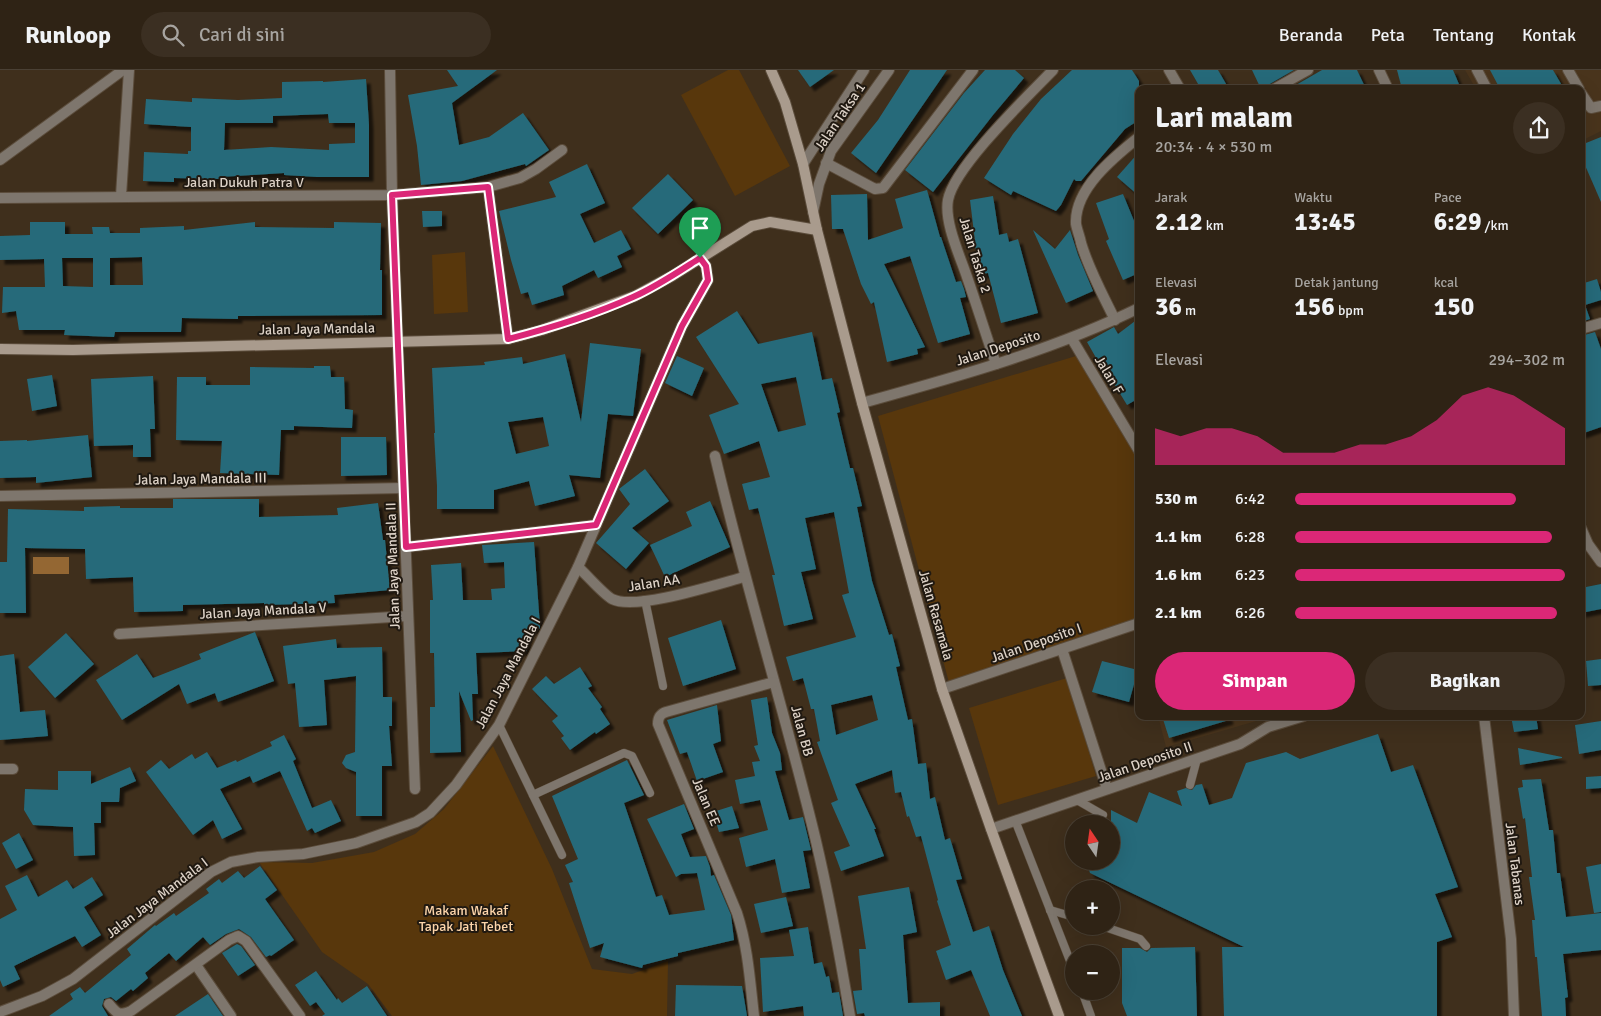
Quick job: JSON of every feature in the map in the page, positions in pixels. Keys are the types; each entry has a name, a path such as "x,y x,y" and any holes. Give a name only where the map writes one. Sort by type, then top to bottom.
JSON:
{"street":[{"path":"0,160 123,70"},
{"path":"121,196 128,70"},
{"name":"Jalan Jaya Mandala II","path":"390,70 392,195 415,789"},
{"name":"Jalan Rasamala","path":"771,70 785,102 803,164 817,230 862,404 942,689 1059,1016"},
{"path":"803,164 864,70"},
{"name":"Jalan Taksa 1","path":"813,212 818,184 831,151 889,70"},
{"path":"826,162 875,189 883,188 973,70"},
{"name":"Jalan Taska 2","path":"996,364 954,238 948,215 948,199 956,180 972,158 1053,70"},
{"path":"1169,70 1178,85"},
{"path":"1281,85 1308,70"},
{"path":"1379,70 1386,85"},
{"path":"1477,70 1485,85"},
{"path":"1568,70 1577,85"},
{"path":"1585,98 1592,108 1601,106"},
{"path":"1115,320 1086,260 1076,224 1077,213 1089,185 1113,158 1135,140"},
{"name":"Jalan Dukuh Patra V","path":"0,198 392,195 488,187 520,178 562,150"},
{"path":"488,187 508,339"},
{"name":"Jalan Jaya Mandala","path":"0,349 73,350 508,339 542,330 634,296 672,276 752,226 770,222 817,230"},
{"name":"Jalan Jaya Mandala I","path":"0,1012 42,996 74,979 211,872 231,862 258,857 303,854 348,845 416,822 430,813 456,785 499,725 578,567 682,326 708,280 706,266 700,258"},
{"name":"Jalan Deposito","path":"862,404 1072,339 1135,310"},
{"path":"1585,328 1601,322"},
{"name":"Jalan F","path":"1072,339 1135,444"},
{"name":"Jalan BB","path":"715,456 744,577 815,837 831,908 850,1016"},
{"name":"Jalan Jaya Mandala III","path":"0,496 403,488"},
{"path":"406,547 596,525"},
{"path":"1585,537 1601,562"},
{"name":"Jalan AA","path":"578,567 611,599 625,602 694,591 744,577"},
{"name":"Jalan Jaya Mandala V","path":"119,634 408,616"},
{"name":"Jalan Deposito I","path":"942,689 1135,624"},
{"path":"1062,649 1107,790"},
{"name":"Jalan EE","path":"754,1016 749,962 737,912 658,724 658,719 660,714 666,712 774,682"},
{"name":"Jalan Deposito II","path":"991,829 1240,744 1268,726 1290,720"},
{"name":"Jalan Tabanas","path":"1484,720 1510,939 1514,1016"},
{"path":"0,768 13,768"},
{"path":"109,1004 117,1013 124,1015 132,1011 233,937 238,936 243,938 300,1016"},
{"path":"196,964 231,1016"}],"lane":[{"path":"645,600 663,686"},
{"path":"499,725 562,855"},
{"path":"533,795 624,752 632,756 650,793"},
{"path":"1190,785 1198,759"},
{"path":"1077,800 1101,815"},
{"path":"1015,820 1065,948"},
{"path":"1050,910 1065,914"},
{"path":"1120,932 1140,938 1146,946"},
{"path":"1085,1000 1091,1016"}],"shaded area":[{"path":"1465,70 1601,70 1601,131 1585,139 1585,85 1474,85"},
{"path":"33,557 69,557 69,574 33,574"},
{"path":"1159,720 1260,720 1166,747"}],"green space":[{"path":"728,70 739,70 790,166 735,196 681,95"},
{"path":"465,252 468,312 434,314 432,255"},
{"path":"1076,356 1135,452 1135,628 951,690 878,416"},
{"path":"1067,678 1096,776 998,805 969,708"},
{"name":"Makam Wakaf Tapak Jati Tebet","path":"493,746 552,869 592,969 632,974 668,961 667,1016 392,1016 368,984 322,952 259,862 312,863 374,852 415,834 444,809"}],"building":[{"path":"447,70 497,70 452,103 459,145 489,137 523,113 549,150 526,166 525,164 462,181 421,185 417,146 408,95 458,86"},
{"path":"798,70 834,70 810,87"},
{"path":"910,70 947,70 876,173 851,153 878,120"},
{"path":"985,70 1015,70 1024,78 933,192 905,170 964,93"},
{"path":"1072,70 1132,70 1139,81 1139,85 1135,85 1135,123 1125,129 1081,181 1074,179 1056,211 1013,191 1011,195 984,178 1013,134 1041,99"},
{"path":"1190,70 1218,70 1227,85 1199,85"},
{"path":"1252,70 1294,70 1268,85 1259,85"},
{"path":"1322,70 1357,70 1364,85 1296,85"},
{"path":"1397,70 1453,70 1459,85 1401,85"},
{"path":"1490,70 1553,70 1562,85 1498,85"},
{"path":"366,79 369,125 369,177 317,177 284,175 284,173 220,177 220,179 174,178 174,182 143,181 144,152 188,154 188,151 191,151 191,127 144,124 146,99 192,102 192,98 238,100 282,98 282,82","holes":["328,114 329,123 355,123 355,143 329,144 329,150 271,147 224,150 225,123 273,123 273,116"]},
{"path":"1601,137 1601,202 1585,165 1585,143"},
{"path":"1135,157 1135,193 1117,177"},
{"path":"587,164 605,203 580,214 594,243 621,230 631,249 617,256 622,267 598,278 594,270 562,286 564,295 532,305 528,292 521,294 499,211 556,197 549,182"},
{"path":"668,174 693,200 658,234 632,208"},
{"path":"927,190 940,237 956,282 961,281 964,289 966,297 960,298 970,334 938,343 910,256 884,264 925,347 917,349 918,354 887,362 874,302 871,304 861,284 843,229 832,229 831,195 867,194 868,240 903,228 895,199"},
{"path":"1123,194 1135,223 1135,275 1123,280 1106,241 1109,239 1096,203"},
{"path":"993,196 999,235 1007,233 1009,242 1018,239 1038,313 1001,323 988,273 982,274 974,242 970,200"},
{"path":"422,211 442,211 442,226 423,227"},
{"path":"30,222 65,222 65,234 93,234 92,227 109,227 110,233 140,233 140,228 184,226 184,230 255,222 255,227 334,228 334,222 381,223 380,270 382,270 382,315 238,316 238,319 182,318 181,332 115,332 114,337 64,335 65,330 19,330 16,311 2,313 3,287 45,287 44,259 0,260 0,236 30,235","holes":["142,257 143,285 110,285 110,258","62,258 93,258 93,287 63,286"]},
{"path":"1033,230 1055,249 1070,230 1093,291 1066,303"},
{"path":"1597,279 1601,300 1585,305 1585,283"},
{"path":"1585,305 1590,319 1585,321"},
{"path":"737,311 758,344 812,332 822,380 832,378 840,412 837,413 850,468 853,468 862,506 857,507 872,581 889,635 892,634 900,666 896,667 908,720 912,719 918,764 926,763 930,799 935,797 945,840 950,838 962,879 956,880 973,932 989,926 1003,970 1022,1016 990,1016 971,970 946,980 936,951 951,945 937,901 921,836 916,837 909,816 907,817 901,792 895,793 892,770 855,784 876,829 874,829 884,856 841,871 834,852 850,846 831,803 838,800 817,742 820,741 814,709 811,709 803,678 793,681 786,657 856,637 842,595 849,593 834,512 805,518 816,569 801,572 813,619 784,626 772,575 775,575 758,508 749,510 742,484 770,477 759,441 724,454 709,415 739,404 696,337","holes":["796,377 806,425 778,432 761,384","872,695 878,720 836,735 831,705"]},
{"path":"1135,321 1135,400 1127,405 1087,342 1114,327 1118,334"},
{"path":"1595,332 1601,349 1601,427 1585,433 1585,335"},
{"path":"590,343 641,349 633,416 608,414 600,478 569,475 575,496 535,506 529,481 494,490 494,509 437,509 432,368 485,365 484,362 522,357 523,364 565,354 581,422","holes":["543,417 549,446 516,454 508,422"]},
{"path":"677,356 704,368 692,396 665,383"},
{"path":"314,366 330,366 331,377 344,377 345,409 353,410 352,428 294,426 294,430 281,430 279,475 220,473 222,441 176,440 177,377 206,377 206,385 250,385 250,367 314,368"},
{"path":"52,375 57,406 32,411 27,379"},
{"path":"153,376 155,429 150,429 151,457 133,457 133,445 94,446 91,379"},
{"path":"88,435 92,477 36,483 36,477 0,478 0,441 27,441"},
{"path":"341,437 386,437 387,475 341,476"},
{"path":"645,469 669,501 632,528 649,543 626,569 596,543 630,504 619,489"},
{"path":"173,499 259,499 259,517 338,515 337,508 378,503 383,540 385,540 390,590 334,595 335,603 183,605 183,611 134,612 133,577 86,579 85,549 25,548 26,613 0,613 0,562 7,562 8,509 84,511 84,507 173,508"},
{"path":"710,501 730,547 665,577 650,545 692,526 686,512"},
{"path":"534,542 540,627 539,629 526,630 527,651 476,653 478,694 472,694 473,720 471,721 459,691 461,752 430,753 430,707 435,707 434,653 430,653 430,600 433,600 431,565 461,563 463,600 492,600 491,589 505,588 504,562 484,563 482,545"},
{"path":"1601,584 1601,609 1585,612 1585,587"},
{"path":"721,620 736,669 683,686 668,638"},
{"path":"255,632 274,681 218,702 215,693 187,704 179,684 122,720 96,680 137,654 153,678 201,659 199,654"},
{"path":"66,633 94,664 55,698 28,667"},
{"path":"336,639 337,648 382,647 383,697 392,697 392,726 389,726 392,766 382,766 382,816 356,816 356,772 346,768 342,763 346,755 355,752 356,676 324,680 327,725 299,727 295,683 288,684 283,646"},
{"path":"14,654 20,712 45,710 48,736 0,740 0,656"},
{"path":"1601,659 1601,685 1588,686 1586,661"},
{"path":"1102,661 1135,669 1135,681 1129,702 1092,692"},
{"path":"580,667 592,686 588,688 602,707 600,709 610,724 570,750 561,738 564,736 552,721 558,716 532,689 546,676 554,684"},
{"path":"767,697 772,733 780,753 782,770 775,771 789,820 803,817 811,850 803,851 810,888 782,893 775,859 746,867 739,838 768,830 760,800 740,804 735,780 755,776 752,762 760,761 754,746 758,745 751,700"},
{"path":"717,705 721,741 713,744 723,772 697,781 687,752 680,754 667,720"},
{"path":"1163,720 1229,720 1169,738"},
{"path":"1512,720 1537,720 1538,729 1514,732"},
{"path":"1601,721 1601,750 1579,754 1575,725"},
{"path":"1378,734 1391,772 1413,765 1458,887 1435,894 1452,937 1437,942 1437,1016 1224,1016 1222,947 1244,947 1120,887 1120,880 1105,880 1090,873 1089,870 1120,870 1120,815 1111,815 1111,810 1137,823 1149,792 1182,806 1177,791 1186,788 1192,790 1196,785 1202,784 1209,805 1232,798 1246,763 1286,752 1300,759"},
{"path":"284,735 296,759 293,761 312,808 331,800 341,821 315,833 312,828 307,831 280,771 253,783 250,776 220,789 242,829 222,839 213,820 193,835 146,772 161,760 169,769 192,754 195,759 207,752 217,768 236,760 237,762 272,746 270,742"},
{"path":"1518,748 1562,757 1562,758 1520,765"},
{"path":"627,760 644,795 624,803 656,897 662,895 669,915 705,910 697,873 681,874 676,877 647,819 684,804 694,829 681,834 690,857 706,856 711,876 714,875 731,915 734,940 678,953 678,956 643,965 642,968 600,957 604,943 590,948 569,883 573,882 565,865 578,859 552,796"},
{"path":"130,767 136,781 120,788 119,802 101,802 101,823 94,823 95,855 74,856 73,827 33,825 24,810 25,789 58,790 58,771 91,771 91,784"},
{"path":"1601,776 1601,788 1586,789 1586,777"},
{"path":"1541,779 1549,830 1553,830 1557,873 1560,873 1566,917 1601,913 1601,950 1563,954 1568,997 1565,998 1566,1016 1542,1016 1537,957 1535,957 1532,920 1535,920 1529,877 1532,877 1525,818 1523,819 1518,788 1523,787 1522,780"},
{"path":"732,806 739,828 719,832 713,812"},
{"path":"19,833 33,860 16,869 2,843"},
{"path":"1601,864 1601,912 1594,913 1586,867"},
{"path":"260,866 277,890 265,899 294,940 271,956 266,957 251,937 239,929 226,934 210,945 203,937 176,961 169,953 145,973 148,978 133,991 131,989 116,1001 111,997 104,999 102,1006 108,1016 49,1016 73,999 70,994 80,987 85,993 131,955 127,949 155,925 174,913 176,916 209,893 206,889 219,879 222,883 238,871 244,878"},
{"path":"27,875 38,897 67,880 73,889 92,877 103,895 84,907 101,935 82,947 75,936 14,966 20,979 3,987 0,980 0,919 17,910 5,886"},
{"path":"909,887 917,932 903,935 908,1003 940,1002 940,1016 865,1016 864,1013 857,1014 853,991 862,990 859,949 866,949 858,896"},
{"path":"786,897 793,926 761,933 754,904"},
{"path":"808,927 814,964 822,962 826,977 829,976 832,993 839,992 843,1016 804,1016 803,1006 763,1012 760,958 794,956 789,930"},
{"path":"237,944 241,946 255,965 238,976 222,953"},
{"path":"1195,947 1197,1016 1127,1016 1122,1003 1122,948 1140,948 1147,952 1151,948"},
{"path":"316,971 337,1000 338,998 342,1003 367,986 387,1016 322,1016 325,1014 316,1002 310,1006 295,985"},
{"path":"676,985 742,986 747,1016 675,1016"},
{"path":"208,994 223,1016 175,1016"}],"route":[{"path":"488,187 508,339 542,330 634,296 672,276 700,258 708,271 708,280 682,326 596,525 406,547 392,195 488,187"}]}
